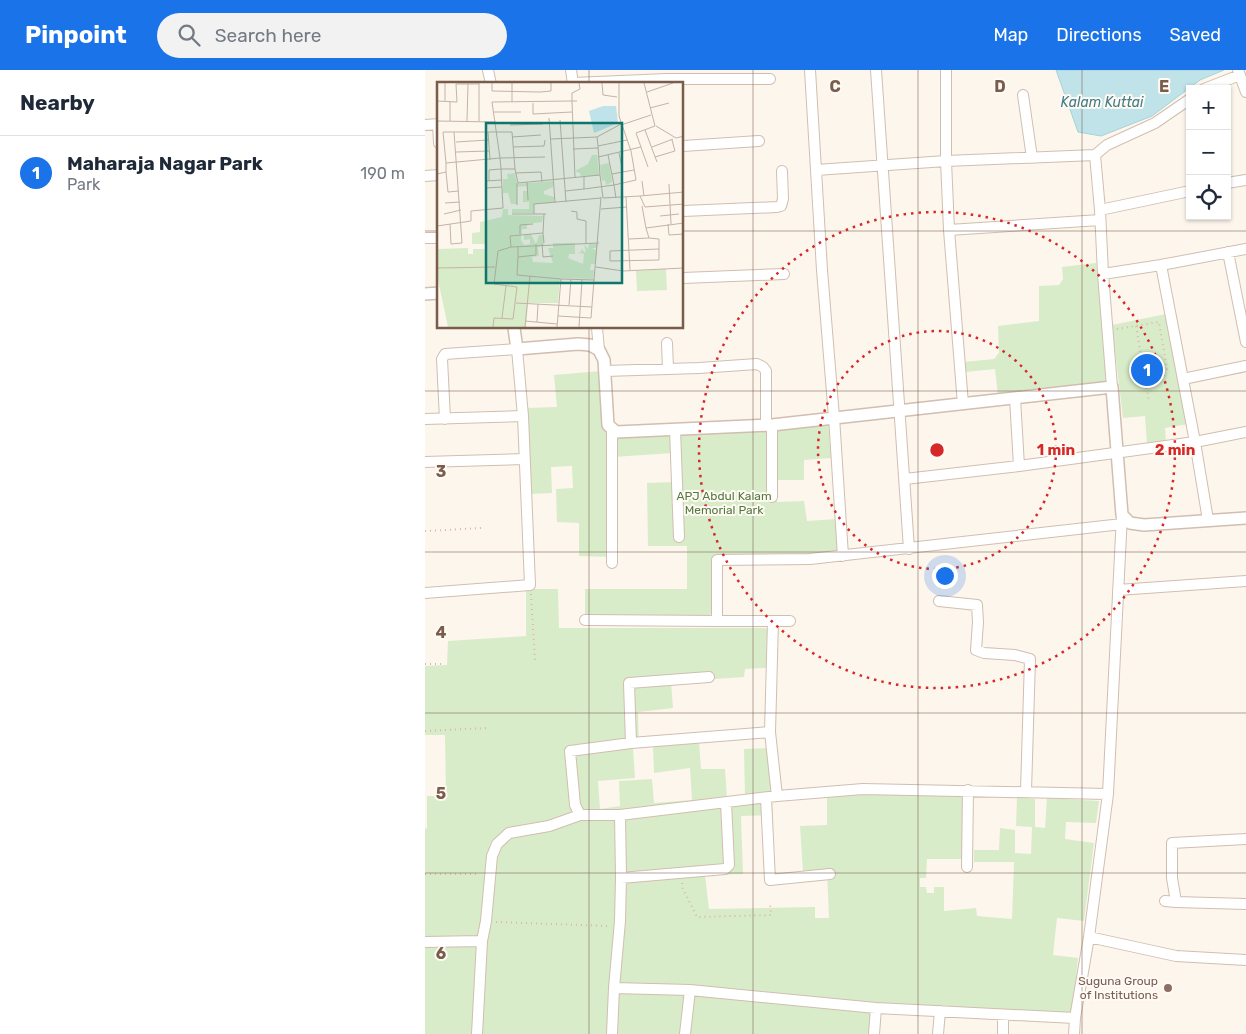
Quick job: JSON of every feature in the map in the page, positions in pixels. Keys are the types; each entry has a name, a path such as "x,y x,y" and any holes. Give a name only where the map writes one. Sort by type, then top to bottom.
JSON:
{"street":[{"path":"810,70 822,270 843,556"},
{"path":"876,70 881,166 901,410 909,549"},
{"path":"946,70 946,162 949,230 963,404"},
{"path":"611,82 667,79 770,79"},
{"path":"1221,85 1243,80"},
{"path":"1023,95 1032,158"},
{"path":"816,170 1095,155 1107,144 1155,123 1186,102"},
{"path":"684,146 759,141"},
{"path":"1073,1034 1089,937 1108,794 1122,519 1095,155"},
{"path":"684,211 781,206 783,199 781,171"},
{"path":"1231,183 1246,180"},
{"path":"949,230 1100,215 1186,192"},
{"path":"1103,274 1161,265 1246,248"},
{"path":"1229,252 1246,342"},
{"path":"1161,265 1208,520"},
{"path":"684,278 785,274"},
{"path":"425,593 530,585 523,416 515,329"},
{"path":"597,329 599,350 604,360 608,425 616,432 769,425 1111,387"},
{"path":"667,343 668,369"},
{"path":"445,419 442,359 445,354 578,344 590,344 599,350"},
{"path":"605,371 757,364 763,366 766,371 772,497"},
{"path":"1183,378 1246,366"},
{"path":"1015,398 1019,466"},
{"path":"425,419 523,416"},
{"path":"612,429 612,563"},
{"path":"675,429 679,536"},
{"path":"905,479 1019,466 1195,442 1246,432"},
{"path":"425,462 524,458"},
{"path":"717,621 717,560 810,559 843,556 909,549 1122,519 1130,523 1144,524 1246,518"},
{"path":"1118,590 1246,581"},
{"path":"939,601 977,605 976,650 984,653 1015,655 1030,659 1026,791"},
{"path":"585,620 790,621"},
{"path":"773,621 770,732 777,796"},
{"path":"631,743 629,683 709,677"},
{"path":"580,815 575,805 571,751 631,743 770,732"},
{"path":"477,1034 482,941 487,922 492,856 497,844 509,833 549,826 580,815 620,815 777,796 863,789 1108,794"},
{"path":"967,867 968,790"},
{"path":"766,798 770,880 830,874"},
{"path":"621,878 725,869 728,867 726,802"},
{"path":"613,1034 614,988 620,921 620,815"},
{"path":"1176,902 1172,878 1172,843 1246,839"},
{"path":"1165,901 1246,904"},
{"path":"1089,937 1176,956 1246,960"},
{"path":"425,942 482,941"},
{"path":"614,988 690,990 876,1008 1075,1018"},
{"path":"685,1034 690,990"},
{"path":"874,1034 876,1008"},
{"path":"938,1034 940,1012"},
{"path":"1003,1015 1003,1034"}],"path":[{"path":"1107,331 1159,322 1167,369 1144,373"},
{"path":"1136,326 1149,402"},
{"path":"425,531 482,528"},
{"path":"530,585 535,661"},
{"path":"425,664 442,664"},
{"path":"425,731 488,728"},
{"path":"682,873 682,887 697,917 771,915 770,902"},
{"path":"425,874 490,874"},
{"path":"487,922 614,926 620,921"}],"green space":[{"path":"1096,263 1108,384 998,396 995,369 965,372 964,362 994,359 999,353 998,326 1039,321 1039,286 1059,285 1063,279 1062,267"},
{"path":"1166,314 1188,424 1165,428 1166,441 1147,444 1145,416 1123,418 1112,325"},
{"name":"APJ Abdul Kalam Memorial Park","path":"601,371 613,436 828,422 831,458 804,460 804,480 776,480 777,502 804,501 807,521 836,519 838,551 802,555 713,557 713,611 709,616 585,615 585,589 687,589 687,546 648,546 647,483 675,482 673,453 613,457 614,557 579,556 579,523 557,522 556,489 573,488 572,466 551,467 552,493 531,494 526,408 557,407 554,375"},
{"path":"526,589 558,589 559,628 765,628 767,630 766,668 745,669 744,677 671,682 673,708 638,712 639,747 633,749 635,778 598,781 600,809 620,806 619,781 652,779 654,803 692,800 690,768 654,773 653,746 699,742 701,769 725,769 727,798 745,796 744,749 768,748 773,815 741,816 743,874 705,875 709,909 815,907 815,918 829,918 827,871 803,872 800,826 827,825 827,797 866,792 965,793 964,859 927,859 926,878 920,878 920,887 926,887 927,893 934,893 934,887 944,887 944,911 976,908 977,916 1012,919 1014,862 974,862 974,850 999,850 1000,828 1015,830 1015,853 1031,854 1032,827 1016,826 1017,797 1035,799 1035,827 1045,828 1047,798 1099,801 1096,823 1066,822 1065,839 1094,843 1084,921 1057,918 1053,955 1078,958 1072,1014 871,1004 869,1034 425,1034 425,829 427,828 427,796 446,796 445,735 425,735 425,666 447,665 448,641 526,636"}],"water":[{"name":"Kalam Kuttai","path":"1056,70 1224,70 1200,80 1193,85 1186,85 1186,90 1152,116 1101,136 1078,132"}],"place":[{"name":"Maharaja Nagar Park","path":"1147,370"},
{"name":"Suguna Group of Institutions","path":"1168,988"}]}
